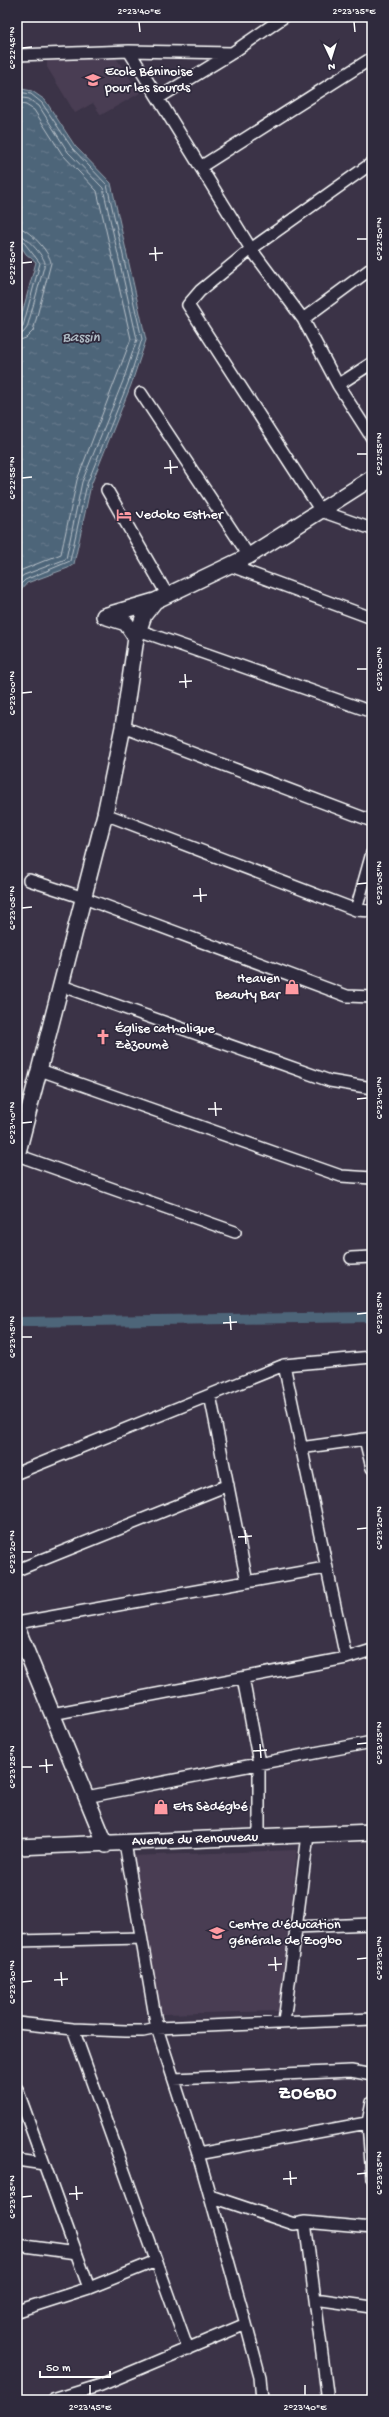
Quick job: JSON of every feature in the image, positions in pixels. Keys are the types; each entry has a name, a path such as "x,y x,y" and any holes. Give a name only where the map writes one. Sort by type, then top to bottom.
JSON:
{"street":[{"path":"160,97 232,53 284,17"},
{"path":"17,55 129,51 232,53"},
{"path":"129,51 160,97 251,249 303,319 338,385 372,438"},
{"path":"202,166 372,58"},
{"path":"372,163 251,249 200,291 188,305 321,512 372,528"},
{"path":"303,319 372,268"},
{"path":"338,385 372,363"},
{"path":"141,393 248,556"},
{"path":"372,478 321,512 231,566 161,598 104,616 126,623 137,634 372,712"},
{"path":"107,490 161,598"},
{"path":"231,566 372,618"},
{"path":"161,598 144,615 137,634 123,727 105,814 62,986 17,1155 235,1232"},
{"path":"123,727 372,821"},
{"path":"105,814 356,910 372,911"},
{"path":"356,910 372,853"},
{"path":"29,880 84,898 347,996 372,997"},
{"path":"62,986 330,1081 372,1088"},
{"path":"40,1070 341,1176 372,1178"},
{"path":"351,1258 372,1257"},
{"path":"17,1473 284,1365 372,1357"},
{"path":"284,1365 325,1568 346,1658"},
{"path":"210,1394 247,1582"},
{"path":"300,1448 369,1438 372,1468"},
{"path":"17,1570 228,1484"},
{"path":"17,1623 325,1568"},
{"path":"17,1628 106,1845"},
{"path":"52,1714 346,1658 372,1650"},
{"path":"243,1678 259,1763 259,1838"},
{"path":"86,1797 372,1742"},
{"name":"Avenue du Renouveau","path":"17,1847 106,1845 372,1832"},
{"path":"284,2022 308,1835"},
{"path":"125,1843 157,2028 210,2196 260,2376 262,2400"},
{"path":"296,1927 372,1924"},
{"path":"17,1941 141,1938"},
{"path":"17,2023 74,2029 143,2031 157,2028 372,2019"},
{"path":"74,2029 188,2349"},
{"path":"174,2079 351,2071 372,2076"},
{"path":"17,2089 89,2288"},
{"path":"372,2102 370,2122 372,2178"},
{"path":"198,2154 370,2122"},
{"path":"17,2160 44,2164"},
{"path":"210,2196 294,2224 305,2222 372,2228"},
{"path":"305,2222 327,2393"},
{"path":"17,2245 76,2253"},
{"path":"17,2311 89,2288 156,2261"},
{"path":"315,2299 372,2307"},
{"path":"53,2400 101,2386 246,2324"}],"shaded area":[{"name":"Ecole Béninoise pour les sourds","path":"47,58 116,58 140,93 101,115 93,103 75,113 47,67"},
{"name":"Centre d'éducation générale de Zogbo","path":"297,1850 280,2011 161,2014 131,1856"}],"water":[{"name":"Bassin","path":"17,88 32,91 45,100 75,146 111,183 146,340 131,385 91,485 74,564 68,568 27,583 17,595 17,332 36,262 26,254 17,240"}],"waterway":[{"path":"17,1322 372,1317"}],"place":[{"name":"Ecole Béninoise pour les sourds","path":"93,80"},
{"name":"Vedoko Esther","path":"124,515"},
{"name":"Heaven Beauty Bar","path":"292,987"},
{"name":"Église catholique Zèzoumè","path":"103,1037"},
{"name":"Ets Sèdégbé","path":"161,1807"},
{"name":"Centre d'éducation générale de Zogbo","path":"217,1933"}],"district":[{"name":"ZOGBO","path":"308,2094"}]}
